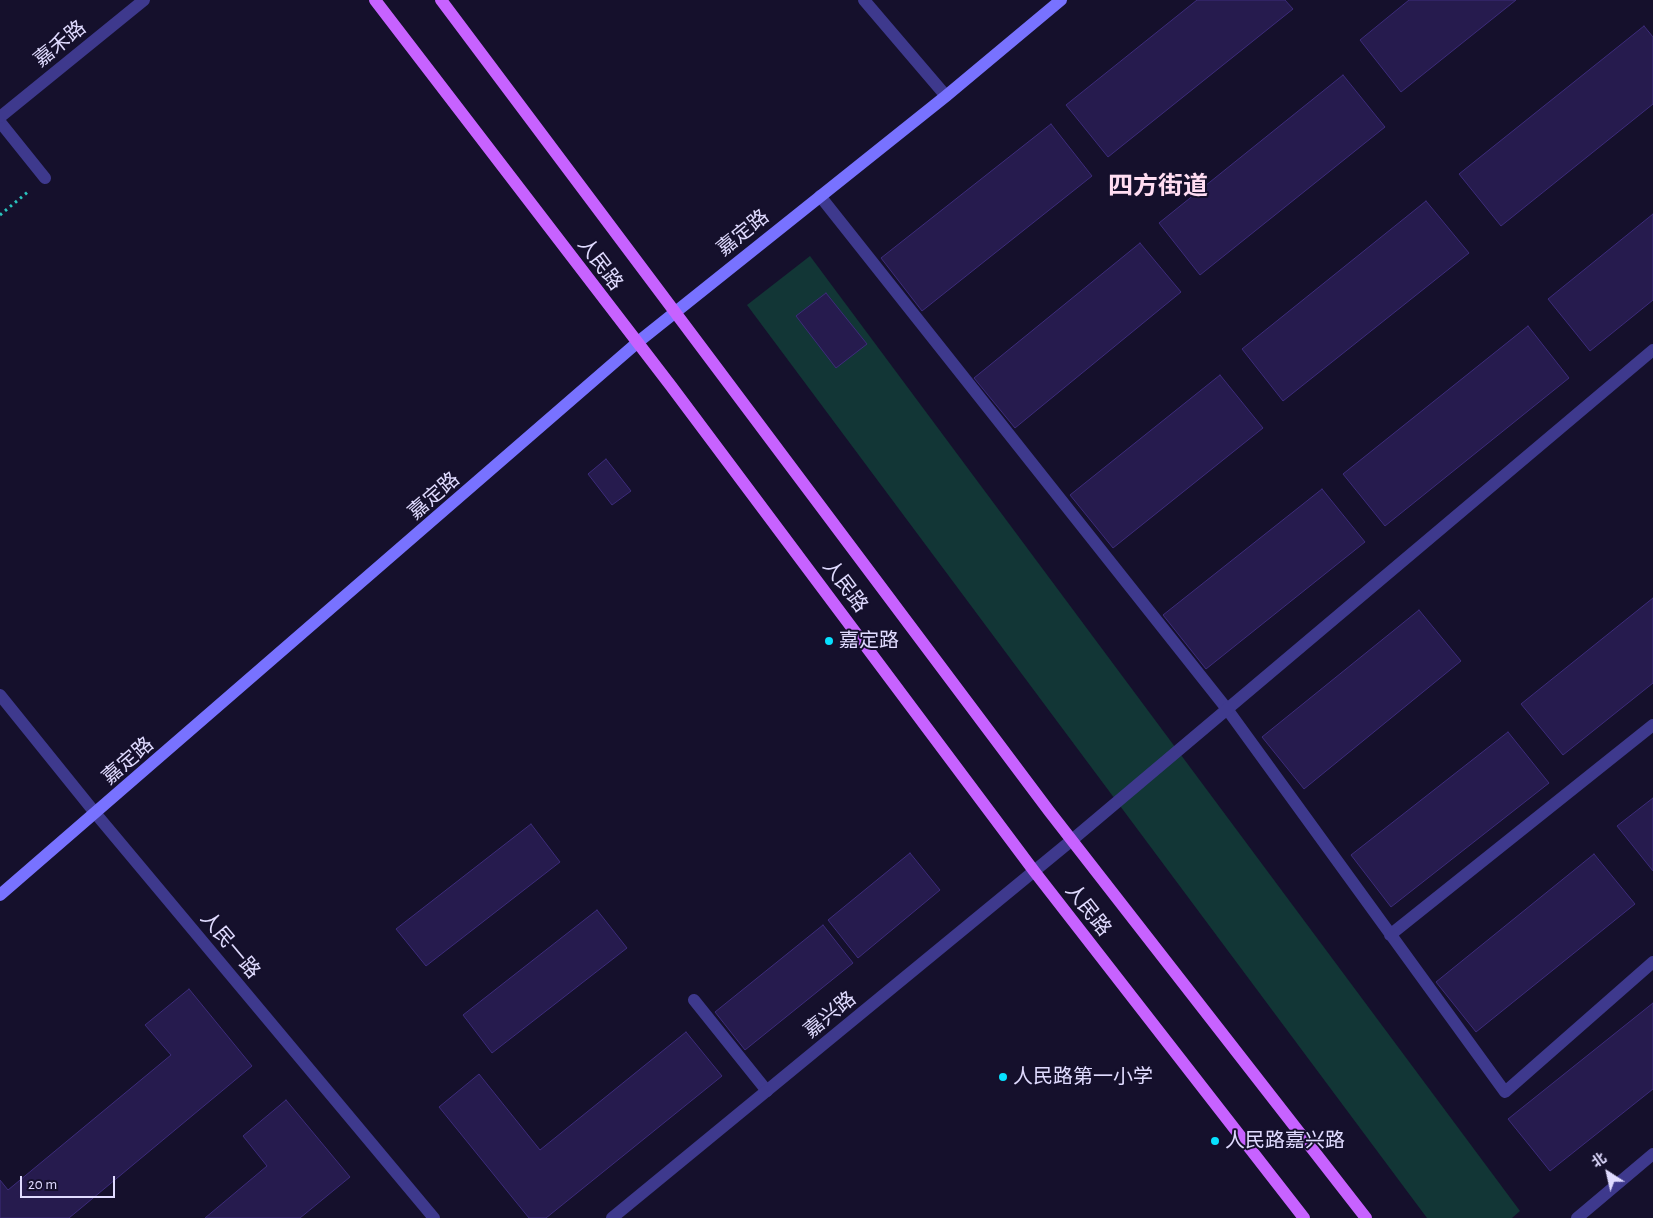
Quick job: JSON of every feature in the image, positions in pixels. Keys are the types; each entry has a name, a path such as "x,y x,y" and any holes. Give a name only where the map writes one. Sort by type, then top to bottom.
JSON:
{"main road":[{"name":"人民路","path":"375,0 638,342 1034,871 1304,1218"},
{"name":"人民路","path":"441,0 1072,840 1366,1218"},
{"name":"嘉定路","path":"0,895 96,814 638,342 946,96 1061,0"}],"street":[{"name":"嘉禾路","path":"0,117 144,0"},
{"path":"864,0 946,96"},
{"path":"0,122 45,178"},
{"path":"820,196 1227,709 1505,1092 1653,962"},
{"name":"嘉兴路","path":"612,1218 1072,840 1653,350"},
{"name":"人民一路","path":"0,695 96,814 434,1218"},
{"path":"1390,935 1653,725"},
{"path":"694,1000 767,1091"},
{"path":"1577,1218 1653,1154"}],"path":[{"path":"0,215 45,178"}],"green space":[{"path":"810,256 1520,1211 1512,1218 1427,1218 747,305"}],"building":[{"path":"1197,0 1285,0 1293,9 1108,157 1066,105"},
{"path":"1409,0 1516,0 1401,92 1360,40"},
{"path":"1644,26 1653,37 1653,104 1501,226 1459,174"},
{"path":"1343,75 1385,127 1200,275 1159,223"},
{"path":"1051,124 1092,176 922,311 881,258"},
{"path":"1426,201 1469,253 1283,401 1242,349"},
{"path":"1653,214 1653,300 1590,351 1548,299"},
{"path":"1140,243 1181,292 1015,428 974,378"},
{"path":"826,293 867,344 836,368 796,316"},
{"path":"1528,326 1569,378 1385,526 1343,474"},
{"path":"1220,375 1263,428 1113,548 1070,495"},
{"path":"606,459 631,491 612,505 588,474"},
{"path":"1322,489 1365,542 1206,669 1163,615"},
{"path":"1653,598 1653,683 1563,755 1521,704"},
{"path":"1419,610 1461,661 1304,789 1262,737"},
{"path":"1508,732 1549,783 1391,907 1351,855"},
{"path":"1653,798 1653,871 1617,826"},
{"path":"531,824 560,862 426,966 396,929"},
{"path":"910,853 940,890 858,958 828,920"},
{"path":"1594,854 1635,904 1476,1032 1436,982"},
{"path":"597,910 627,948 492,1053 463,1015"},
{"path":"823,925 853,963 745,1050 715,1012"},
{"path":"189,989 252,1066 69,1218 0,1218 0,1180 8,1190 171,1055 145,1025"},
{"path":"1653,1003 1653,1089 1550,1171 1508,1119"},
{"path":"686,1032 722,1076 546,1218 529,1218 439,1107 479,1074 540,1150"},
{"path":"286,1100 350,1177 300,1218 205,1218 267,1166 243,1136"}],"place":[{"name":"嘉定路","path":"829,641"},
{"name":"人民路第一小学","path":"1003,1077"},
{"name":"人民路嘉兴路","path":"1215,1141"}],"district":[{"name":"四方街道","path":"1158,186"}]}
